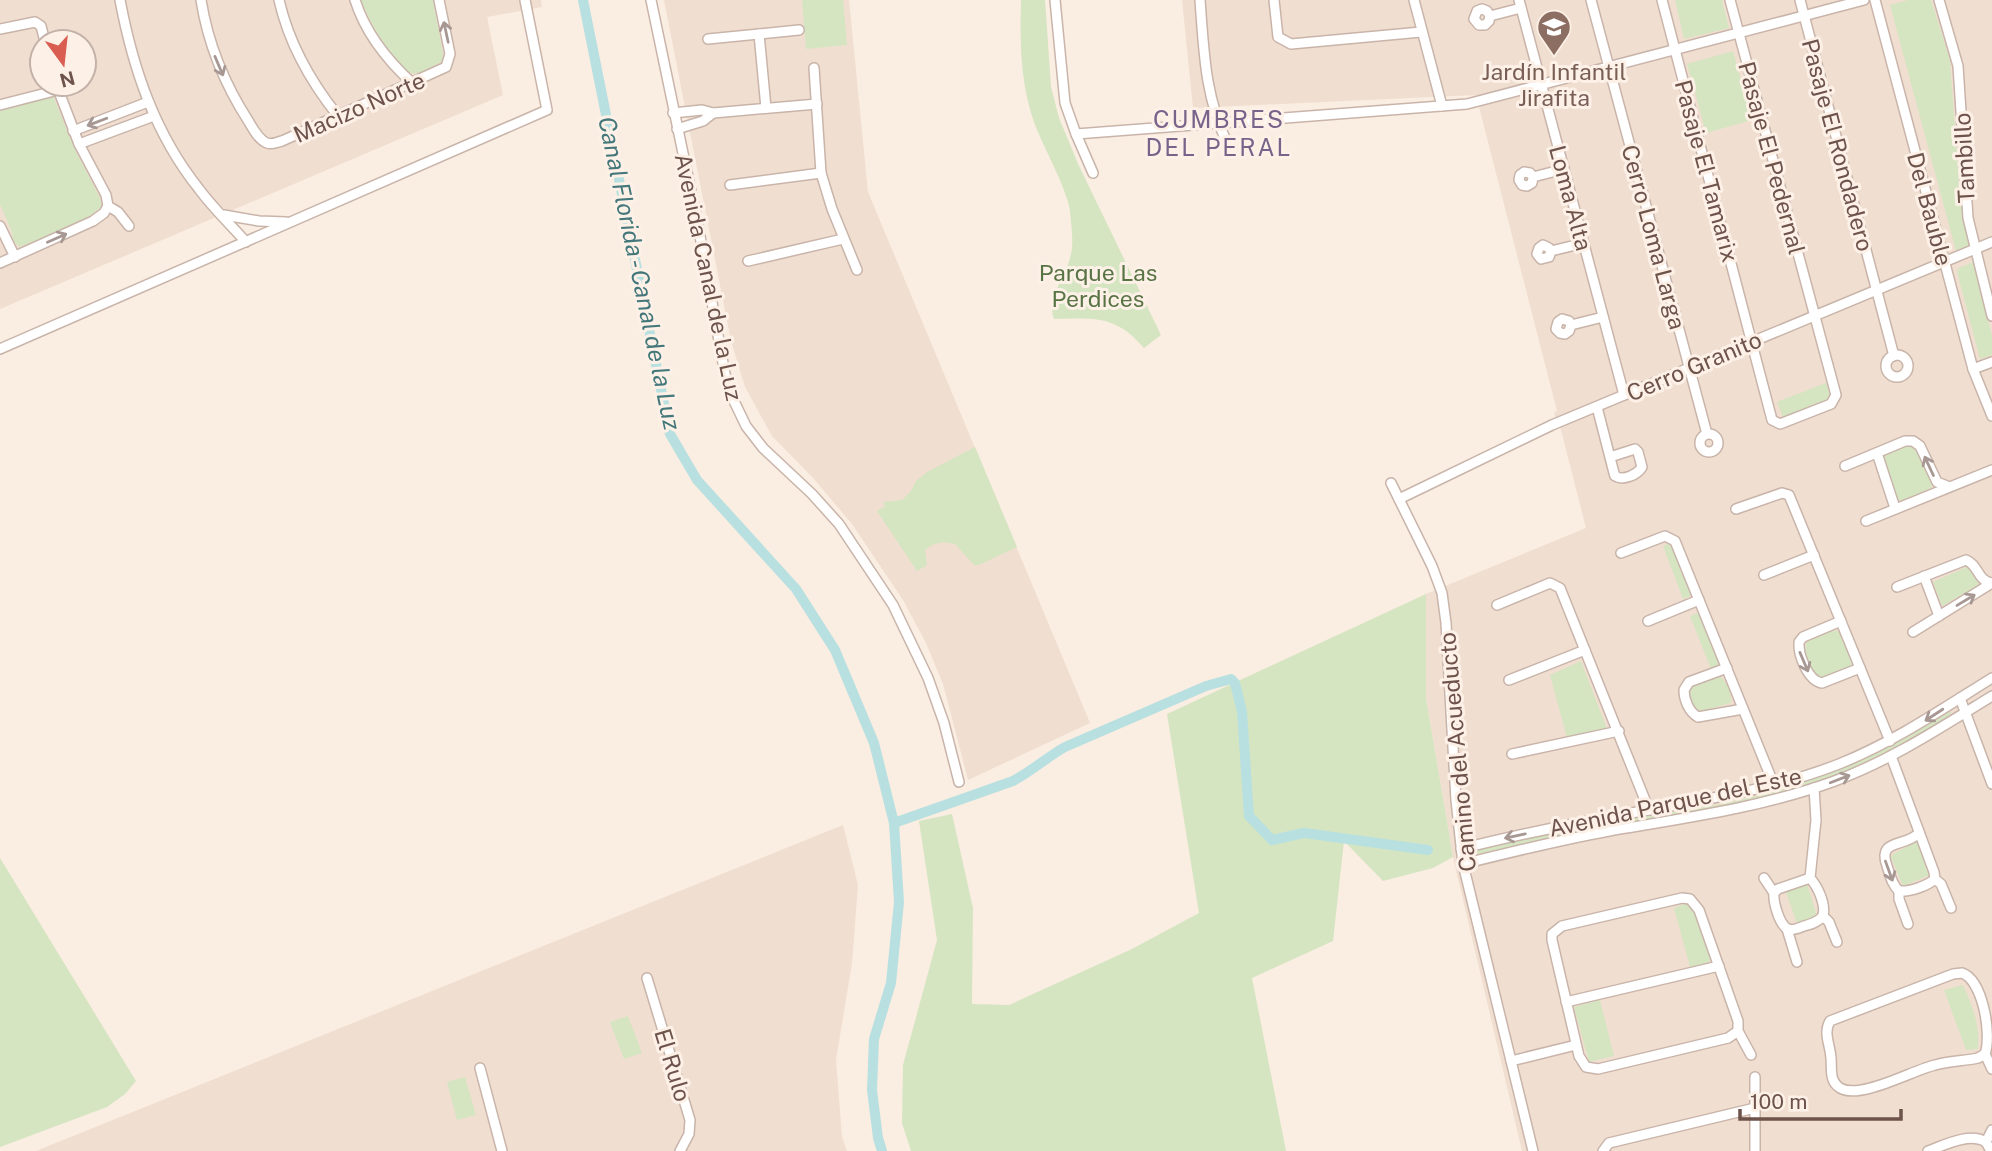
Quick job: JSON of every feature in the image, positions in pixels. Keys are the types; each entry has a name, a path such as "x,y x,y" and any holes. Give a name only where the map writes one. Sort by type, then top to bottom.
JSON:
{"street":[{"path":"120,0 135,63 154,116 190,177 246,242"},
{"name":"Macizo Norte","path":"201,0 209,37 220,69 245,117 268,144 282,141 441,71 448,64 450,54 439,0"},
{"path":"279,0 295,50 315,85 338,116"},
{"path":"355,0 363,20 378,44 412,83"},
{"name":"Avenida Canal de la Luz","path":"651,0 698,225 725,374 734,401 746,426 763,449 812,494 839,524 893,605 918,653 937,700 959,782"},
{"path":"1055,0 1065,103 1093,173"},
{"path":"1200,0 1208,90 1218,124 1228,145"},
{"path":"1274,0 1278,37 1291,44 1421,32"},
{"path":"1414,0 1442,106"},
{"name":"Cerro Loma Larga","path":"1591,0 1707,434"},
{"name":"Pasaje El Tamarix","path":"1662,0 1773,422 1780,424 1808,413"},
{"name":"Pasaje El Pedernal","path":"1730,0 1836,395 1831,404 1808,413"},
{"name":"Pasaje El Rondadero","path":"1800,0 1894,356"},
{"path":"1076,134 1477,103 1864,0"},
{"name":"Del Bauble","path":"1875,0 1973,369 1992,416"},
{"name":"Tambillo","path":"1939,0 1958,65 1967,209 1992,316"},
{"path":"0,349 547,110 526,3"},
{"path":"1490,16 1520,4"},
{"name":"Loma Alta","path":"1520,4 1624,395"},
{"path":"0,29 28,21 37,23 41,28"},
{"path":"708,39 799,30"},
{"path":"759,34 766,108"},
{"path":"814,68 821,173 843,239 857,270"},
{"path":"0,105 28,96"},
{"path":"0,263 93,221 104,213 108,206 106,195 79,144 61,98"},
{"path":"73,131 148,103"},
{"path":"673,113 702,110 713,113 817,104"},
{"path":"677,129 704,121 713,113"},
{"path":"79,144 154,116"},
{"path":"1533,177 1564,169"},
{"path":"730,185 821,173"},
{"path":"108,206 118,212 129,226"},
{"path":"222,215 246,220 290,222"},
{"path":"0,226 15,257"},
{"path":"748,261 843,239"},
{"name":"Cerro Granito","path":"1399,499 1552,425 1992,242"},
{"path":"1551,251 1584,243"},
{"path":"1571,326 1603,317"},
{"path":"1973,369 1992,362"},
{"path":"1597,407 1609,457"},
{"path":"1845,466 1905,441 1913,441 1920,446 1937,482 1947,486"},
{"path":"1877,453 1895,508"},
{"path":"1866,521 1992,470"},
{"name":"Camino del Acueducto","path":"1391,482 1438,579 1445,608 1463,864 1534,1151"},
{"path":"1736,509 1787,493 1889,741"},
{"path":"1621,553 1662,537 1670,537 1676,543 1774,785"},
{"path":"1764,575 1814,555"},
{"path":"1897,587 1966,560 1972,562 1982,579 1992,583 1913,632"},
{"path":"1924,576 1940,616"},
{"path":"1497,605 1550,583 1556,584 1561,590 1649,810"},
{"path":"1647,621 1699,600"},
{"path":"1841,621 1804,638 1799,642 1799,649 1812,679 1816,682 1822,683 1860,668"},
{"path":"1509,680 1586,650"},
{"path":"1727,668 1689,682 1684,690 1686,701 1692,713 1698,717 1743,709"},
{"name":"Avenida Parque del Este","path":"1461,849 1774,785 1839,764 1889,741 1992,678"},
{"name":"Avenida Parque del Este","path":"1463,864 1592,834 1738,810 1814,788 1891,757 1992,696"},
{"path":"1960,698 1992,784"},
{"path":"1512,754 1619,731"},
{"path":"1891,757 1934,872 1934,879 1930,883 1899,891"},
{"path":"1787,929 1817,922 1824,916 1825,910 1817,887 1810,878 1816,811 1814,788"},
{"path":"1908,924 1884,853 1889,847 1909,840 1919,833"},
{"path":"1763,878 1774,893 1774,900 1787,929 1797,962"},
{"path":"1774,893 1810,878"},
{"path":"1934,879 1941,884 1951,908"},
{"path":"1738,1031 1728,1038 1594,1069 1583,1064 1576,1045 1552,940 1556,929 1682,898 1690,900 1696,905 1738,1021 1738,1031 1751,1055"},
{"path":"1824,916 1837,942"},
{"path":"1566,1002 1718,966"},
{"path":"1985,1055 1926,1067 1865,1089 1850,1091 1840,1088 1832,1075 1826,1033 1828,1025 1838,1016 1940,978 1957,973 1966,974 1975,984 1989,1020 1989,1044 1985,1055 1992,1069"},
{"name":"El Rulo","path":"647,978 690,1120 689,1133 680,1151"},
{"path":"1511,1061 1576,1045"},
{"path":"480,1068 502,1151"},
{"path":"1755,1077 1755,1151"},
{"path":"1602,1151 1609,1143 1755,1108"},
{"path":"1986,1142 1992,1130"},
{"path":"1928,1151 1970,1138 1986,1142 1992,1151"}],"shaded area":[{"path":"0,0 541,0 542,7 487,17 503,95 0,309"},
{"path":"664,0 849,0 868,192 1090,723 968,780 943,684 926,643 903,600 852,524 814,479 772,436 745,387 731,341"},
{"path":"1182,0 1992,0 1992,1151 1522,1151 1453,857 1426,698 1426,594 1586,528 1561,430 1554,413 1557,411 1476,95 1193,108"},
{"path":"843,825 858,885 852,963 836,1060 842,1137 847,1151 36,1151"}],"green space":[{"path":"361,0 433,0 442,61 415,74 405,69 382,41"},
{"path":"802,0 843,0 847,45 806,49"},
{"name":"Parque Las Perdices","path":"1021,0 1045,0 1051,87 1059,118 1079,166 1161,335 1144,348 1124,329 1114,324 1081,318 1054,319 1052,311 1055,295 1072,249 1070,211 1029,107 1022,62"},
{"path":"1675,0 1722,0 1729,28 1684,39"},
{"path":"1908,0 1931,0 1950,60 1960,199 1970,245 1956,251 1890,5"},
{"path":"1733,51 1752,120 1706,133 1687,64"},
{"path":"54,98 75,150 100,198 102,206 95,213 75,225 19,247 11,238 13,235 0,204 0,108"},
{"path":"1973,262 1992,335 1992,355 1980,359 1957,272 1959,268"},
{"path":"1826,383 1831,398 1783,417 1777,402"},
{"path":"1908,445 1915,446 1933,483 1931,488 1902,501 1896,498 1883,459 1884,454"},
{"path":"975,447 1017,547 974,565 955,544 940,543 925,550 927,565 917,571 877,511 885,506 883,502 902,500 916,481 927,472"},
{"path":"1671,543 1693,595 1683,599 1663,546"},
{"path":"1969,566 1979,585 1942,606 1933,582"},
{"path":"1426,594 1426,698 1453,857 1433,868 1383,881 1344,841 1333,941 1252,978 1286,1151 911,1151 902,1123 903,1065 937,940 919,821 952,814 973,908 972,1004 1009,1005 1132,949 1199,913 1167,714"},
{"path":"1700,612 1721,665 1711,669 1690,616"},
{"path":"1838,631 1842,635 1852,665 1836,674 1817,677 1806,655 1807,641"},
{"path":"1581,661 1607,729 1567,738 1550,675"},
{"path":"1719,676 1728,688 1731,703 1701,711 1692,708 1687,694 1688,687"},
{"path":"1951,712 1950,716 1887,753 1820,781 1785,792 1678,816 1590,829 1475,855 1471,853 1473,850 1578,826 1721,804 1781,789 1867,757"},
{"path":"1917,841 1930,875 1903,886 1891,857"},
{"path":"0,858 136,1081 125,1094 107,1107 0,1147"},
{"path":"1807,884 1817,916 1797,924 1786,892"},
{"path":"1687,903 1694,906 1710,960 1708,963 1690,967 1674,908"},
{"path":"1963,985 1975,1016 1978,1049 1966,1050 1944,990"},
{"path":"1600,1000 1614,1056 1589,1062 1574,1007"},
{"path":"628,1016 642,1053 624,1059 610,1022"},
{"path":"465,1077 476,1115 457,1120 447,1082"}],"waterway":[{"name":"Canal Florida - Canal de la Luz","path":"583,0 670,434 697,480 796,589 835,650 874,743 894,823 899,902 891,983 874,1039 872,1090 882,1151"},
{"path":"894,823 1013,781 1065,747 1206,686 1231,679 1235,683 1242,712 1249,816 1272,840 1304,833 1428,850"}],"place":[{"name":"Jardín Infantil Jirafita","path":"1554,57"}],"district":[{"name":"CUMBRES DEL PERAL","path":"1219,133"}]}
